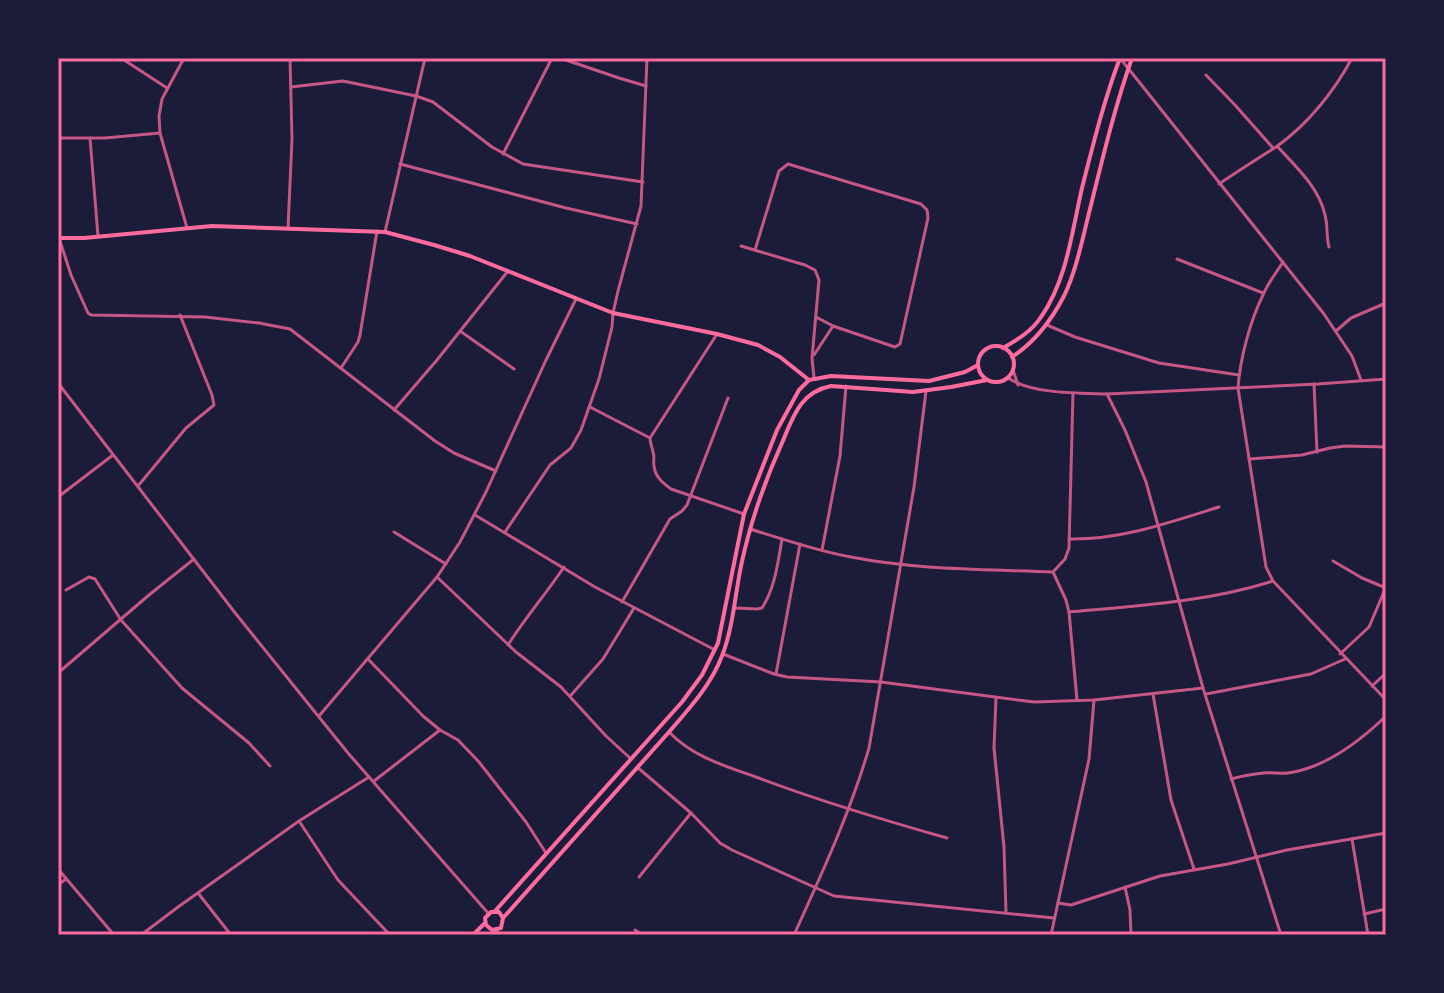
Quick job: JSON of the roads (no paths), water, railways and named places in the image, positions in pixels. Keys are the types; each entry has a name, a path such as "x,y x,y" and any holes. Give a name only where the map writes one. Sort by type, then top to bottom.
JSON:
{"main road":[{"path":"987,380 978,365 980,356 986,349 1003,348 1021,338 1037,323 1054,293 1066,261 1082,188 1120,58"},
{"path":"1012,357 1047,325 1064,296 1132,58"},
{"path":"59,238 212,226 385,232 434,245 508,271 613,313 746,341 769,350 812,379"},
{"path":"487,935 501,928 503,918 669,732 710,680 723,654 759,501 789,422 800,404 821,388 846,386 913,392 987,380 1000,382 1008,378 1013,370 1012,357 1003,348"},
{"path":"473,935 485,923 488,913 495,911 682,702 702,675 715,650 724,617 744,514 799,390 812,379 831,376 929,381 965,372 978,365"},
{"path":"750,499 759,501"},
{"path":"495,911 503,918"},
{"path":"485,923 493,930"}],"street":[{"path":"121,58 167,88"},
{"path":"184,58 162,99 159,116 160,133 187,228"},
{"path":"288,228 292,139 290,58"},
{"path":"385,232 425,58"},
{"path":"503,154 552,58"},
{"path":"560,58 646,86"},
{"path":"505,532 550,465 571,448 590,407 603,364 637,224 643,182 647,58"},
{"path":"1120,58 1336,331 1352,356 1361,380"},
{"path":"1219,184 1275,147 1313,113 1344,74 1352,58"},
{"path":"1206,75 1305,177 1326,217 1329,247"},
{"path":"291,87 343,81 416,96 433,102 503,154 523,164 643,182"},
{"path":"58,138 160,133"},
{"path":"90,138 98,236"},
{"path":"400,164 637,224"},
{"path":"755,250 779,171 788,164 921,204 927,210 928,218 900,344 895,347 816,317"},
{"path":"341,368 360,335 377,231"},
{"path":"59,238 71,275 91,315 180,315 290,329 454,453 496,471"},
{"path":"741,246 815,270 819,280 812,379"},
{"path":"1177,259 1263,293"},
{"path":"1283,262 1263,293 1254,316 1238,388 1263,555 1273,581 1386,700"},
{"path":"394,410 508,271"},
{"path":"319,716 446,564 475,515 576,299"},
{"path":"1336,331 1351,318 1386,303"},
{"path":"138,486 186,428 214,405 180,315"},
{"path":"1047,325 1159,363 1239,375"},
{"path":"812,358 833,326"},
{"path":"460,331 514,369"},
{"path":"717,334 650,438 650,446 654,469 671,489 744,514"},
{"path":"1013,370 1018,385"},
{"path":"1008,378 1018,385 1073,393 1107,394 1386,379"},
{"path":"58,383 319,716 488,913"},
{"path":"1314,384 1317,452"},
{"path":"822,550 840,456 846,386"},
{"path":"794,935 849,808 869,748 914,487 926,391"},
{"path":"750,529 850,557 940,568 1053,572 1065,559 1069,548 1073,393"},
{"path":"1107,394 1146,482 1203,688 1281,935"},
{"path":"622,602 670,519 682,511 690,497 728,398"},
{"path":"590,407 650,438"},
{"path":"1249,459 1302,455 1345,446 1386,447"},
{"path":"58,497 113,455"},
{"path":"1069,539 1107,536 1219,507"},
{"path":"475,515 622,602 715,650"},
{"path":"394,532 446,564"},
{"path":"733,608 762,608 769,596 782,539"},
{"path":"776,675 800,544"},
{"path":"58,673 194,559"},
{"path":"1333,561 1386,588 1369,627 1340,654"},
{"path":"508,645 564,567"},
{"path":"1053,572 1069,612 1077,701"},
{"path":"66,590 89,577 93,578 121,620 182,688 249,743 270,766"},
{"path":"437,577 508,645 551,678 631,759"},
{"path":"1069,612 1219,595 1273,581"},
{"path":"570,697 603,659 634,608"},
{"path":"723,654 787,677 881,682 1034,702 1094,700 1203,688"},
{"path":"368,659 423,716 458,740 479,762 546,853"},
{"path":"1205,694 1311,674 1345,659"},
{"path":"1372,686 1386,673"},
{"path":"1153,694 1171,800 1194,870"},
{"path":"996,697 994,748 1004,847 1006,913"},
{"path":"1051,935 1089,759 1094,700"},
{"path":"1231,779 1267,773 1286,774 1313,766 1356,741 1386,716"},
{"path":"373,782 440,730"},
{"path":"669,732 702,757 776,785 947,838"},
{"path":"637,767 691,813 720,843 834,896 1054,918"},
{"path":"141,935 149,933 178,907 299,821 369,777"},
{"path":"639,877 691,813"},
{"path":"299,821 338,880 390,935"},
{"path":"1058,903 1071,905 1160,876 1386,833"},
{"path":"1352,839 1368,935"},
{"path":"58,869 114,935"},
{"path":"58,885 66,879"},
{"path":"1125,887 1131,935"},
{"path":"198,893 231,935"},
{"path":"1364,914 1386,909"},
{"path":"501,928 502,935"},
{"path":"493,930 502,935"},
{"path":"635,930 643,935"}]}
